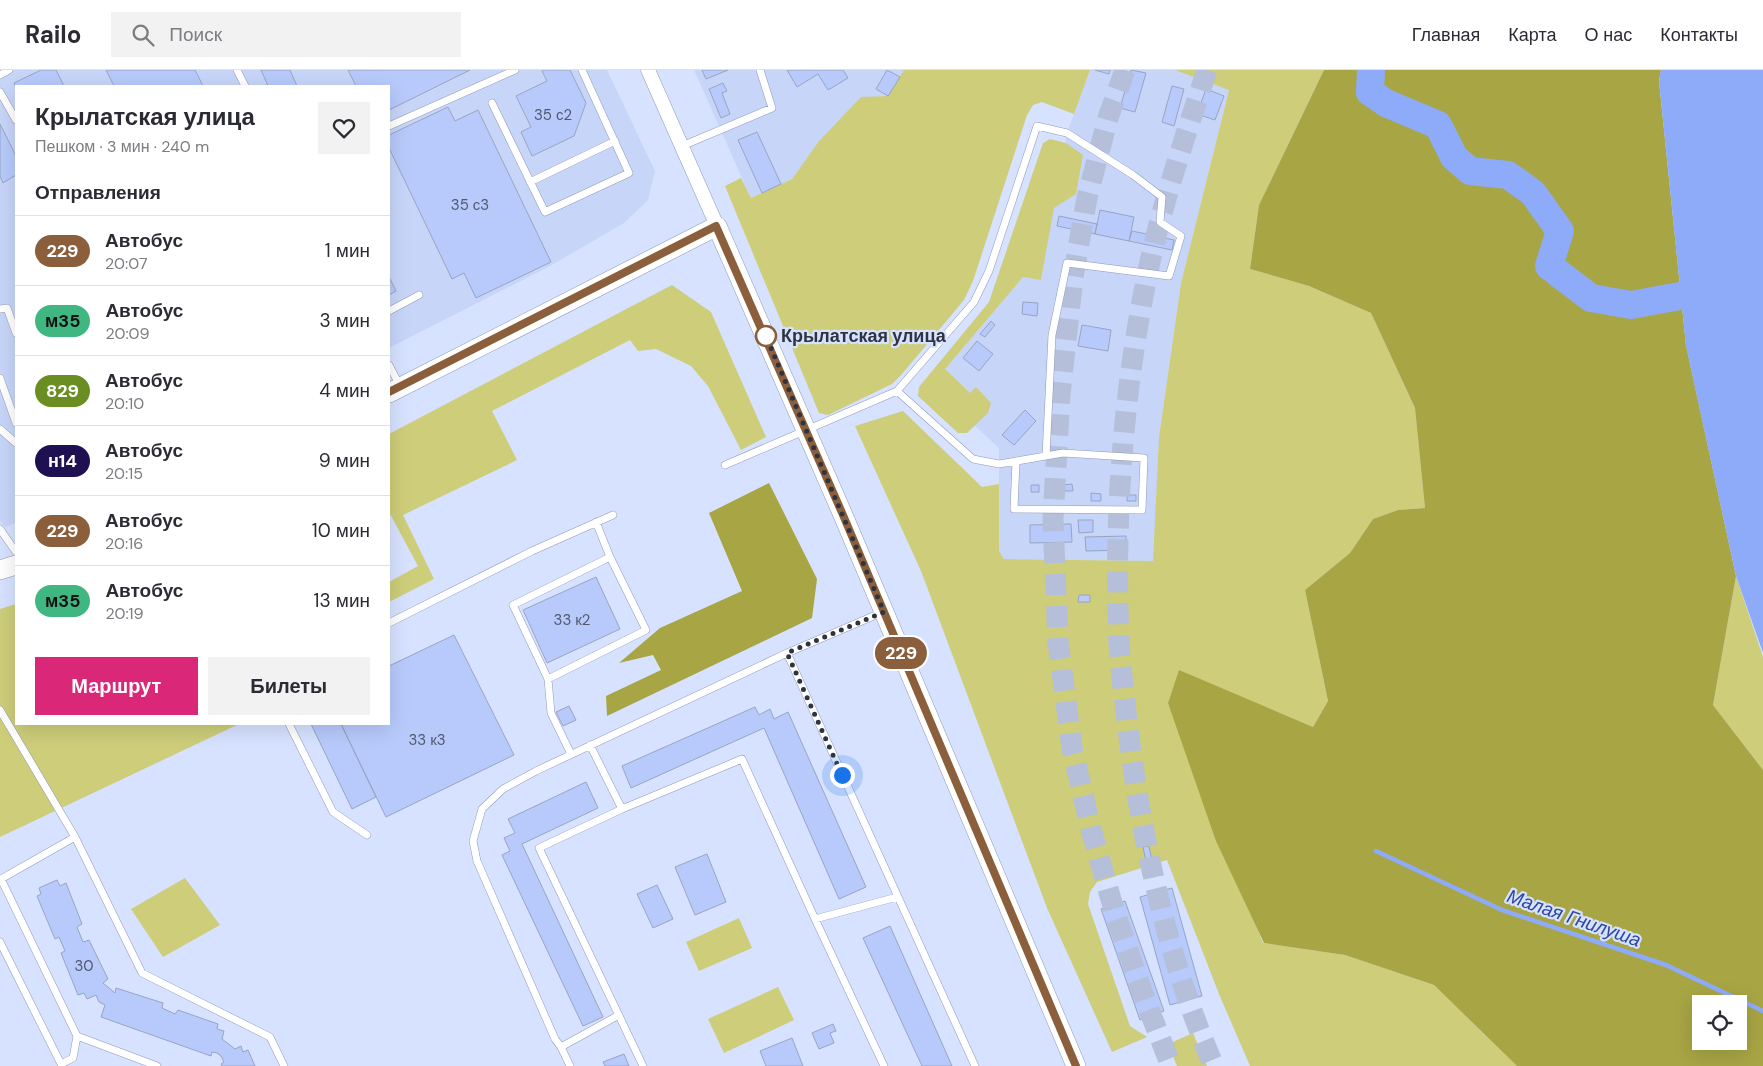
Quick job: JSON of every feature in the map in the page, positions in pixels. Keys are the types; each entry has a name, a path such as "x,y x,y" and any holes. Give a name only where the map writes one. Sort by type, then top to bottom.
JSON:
{"main road":[{"path":"394,389 716,226 806,430 1076,1066"},
{"path":"0,570 15,564"}],"street":[{"path":"648,70 716,226"}],"lane":[{"path":"0,75 9,70"},
{"path":"237,70 244,85"},
{"path":"390,126 515,70"},
{"path":"492,104 545,212 629,172 582,70"},
{"path":"682,146 772,108 760,70"},
{"path":"0,92 15,118"},
{"path":"725,465 897,391 974,302 989,272 1037,126 1068,133 1133,175 1162,197 1160,222 1180,236 1168,276 1067,263 1052,335 1046,456"},
{"path":"530,182 615,141"},
{"path":"390,310 419,295"},
{"path":"0,309 6,308 15,330"},
{"path":"390,370 394,389"},
{"path":"0,378 15,420"},
{"path":"897,391 973,459 999,464 1016,461 1046,456 1063,454 1144,458 1142,510 1014,509 1016,461"},
{"path":"0,429 15,442"},
{"path":"390,622 532,550 614,515"},
{"path":"548,679 646,630 610,557 596,522"},
{"path":"0,529 15,551"},
{"path":"571,754 551,713 548,679 513,606 610,557"},
{"path":"570,1066 555,1039 477,861 473,841 482,808 504,789 536,770 787,653 884,612"},
{"path":"787,653 975,1066"},
{"path":"0,710 75,837 142,973 270,1037 284,1066"},
{"path":"290,725 333,812 367,834"},
{"path":"590,745 622,809"},
{"path":"643,1066 539,848 622,809 742,758 884,1066"},
{"path":"0,942 61,1064 73,1058 77,1036 1,879 75,837"},
{"path":"815,919 897,897"},
{"path":"561,1047 619,1015"},
{"path":"77,1036 157,1066"}],"shaded area":[{"path":"0,70 607,70 655,171 648,200 624,223 550,266 390,347 390,85 15,85 15,523 5,527 0,521"},
{"path":"694,70 904,70 888,96 861,98 819,141 792,179 751,198"},
{"path":"904,70 1090,70 1074,114 1042,102 1033,105 1027,115 973,281 964,300 892,384 828,415 819,413 725,186 741,178 751,198 792,179 819,141 861,97 888,96"},
{"path":"1090,70 1175,70 1229,89 1181,283 1159,437 1154,561 1004,559 999,551 999,448 931,385 1023,277 1041,280 1067,133"},
{"path":"1175,70 1324,70 1259,205 1250,269 1309,286 1371,313 1415,408 1425,508 1398,510 1373,519 1350,553 1305,590 1328,701 1313,727 1179,671 1168,703 1263,943 1345,955 1434,985 1517,1066 1250,1066 1219,994 1167,860 1097,882 1090,892 1088,904 1130,1026 1147,1037 1112,1052 1047,908 921,571 855,426 903,411 982,487 999,484 999,551 1004,559 1153,561 1159,437 1181,283 1229,90"},
{"path":"1324,70 1661,70 1659,81 1686,345 1736,576 1713,705 1763,770 1763,1066 1517,1066 1434,985 1345,955 1264,943 1216,841 1168,703 1179,670 1313,727 1328,701 1305,590 1350,553 1373,519 1398,510 1425,508 1415,408 1371,313 1309,286 1250,269 1259,205"},
{"path":"1050,139 1066,143 1083,155 1076,194 1054,208 1041,280 1023,277 945,369 970,393 976,387 991,403 988,413 967,433 958,433 918,396 919,387 989,302 1043,143"},
{"path":"672,285 711,312 766,437 741,450 708,386 691,366 656,349 638,351 630,340 492,411 517,460 403,515 434,579 390,601 390,581 418,566 390,514 390,433"},
{"path":"769,483 817,579 812,618 607,716 606,696 661,670 653,655 619,663 660,628 742,591 709,513"},
{"path":"1736,576 1763,657 1763,770 1713,705"},
{"path":"15,604 15,725 237,725 0,837 0,609"},
{"path":"185,878 220,925 163,957 131,909"},
{"path":"739,918 752,948 699,971 686,942"},
{"path":"778,987 794,1020 724,1053 708,1019"},
{"path":"1193,1033 1207,1066 1177,1066 1168,1044"}],"water":[{"path":"1661,70 1763,70 1763,653 1736,576 1686,346 1659,81"}],"building":[{"path":"41,70 56,70 64,85 15,86 14,83"},
{"path":"106,70 195,70 202,85 114,85"},
{"path":"261,70 290,70 297,85 268,85"},
{"path":"348,70 470,70 390,110 390,85 356,85"},
{"path":"570,70 586,103 574,136 532,156 521,132 531,127 516,96 547,81 542,71"},
{"path":"702,70 728,70 706,79"},
{"path":"787,70 843,70 848,78 828,90 818,74 797,87"},
{"path":"887,70 900,77 888,96 876,89"},
{"path":"1095,70 1110,70 1109,74"},
{"path":"1131,70 1146,73 1135,112 1120,108"},
{"path":"723,83 727,91 722,93 730,114 721,118 709,89"},
{"path":"1172,86 1184,89 1174,126 1162,122"},
{"path":"1206,89 1224,96 1215,120 1197,114"},
{"path":"448,107 455,121 478,110 551,262 476,298 464,273 452,279 390,150 390,135"},
{"path":"0,124 15,154 15,176 3,183 0,176"},
{"path":"757,132 781,184 762,193 738,140"},
{"path":"1100,210 1134,217 1129,241 1095,234"},
{"path":"1059,216 1097,224 1095,234 1057,226"},
{"path":"1132,231 1174,240 1172,250 1129,241"},
{"path":"390,279 396,291 390,294"},
{"path":"1023,302 1038,303 1037,316 1022,314"},
{"path":"991,321 995,325 985,337 980,334"},
{"path":"1082,325 1111,330 1108,351 1078,346"},
{"path":"977,341 993,354 979,371 963,358"},
{"path":"1025,410 1036,421 1014,445 1002,435"},
{"path":"1072,484 1073,491 1063,491 1063,485"},
{"path":"1031,485 1039,485 1039,492 1031,492"},
{"path":"1091,493 1101,494 1101,501 1091,501"},
{"path":"1127,495 1136,495 1136,501 1127,501"},
{"path":"1078,520 1093,520 1093,532 1079,533"},
{"path":"1071,524 1072,542 1030,543 1030,525"},
{"path":"1126,536 1126,550 1086,551 1085,537"},
{"path":"596,577 620,629 547,663 523,610"},
{"path":"1079,595 1090,595 1090,602 1078,602"},
{"path":"454,635 514,755 386,817 341,725 390,725 390,666"},
{"path":"569,706 576,720 563,726 556,712"},
{"path":"755,707 759,715 770,709 774,719 788,712 866,887 839,899 764,728 631,788 622,766"},
{"path":"311,725 341,725 376,797 352,809"},
{"path":"586,782 598,808 522,844 603,1017 583,1026 502,855 510,851 504,838 515,833 508,819"},
{"path":"1086,800 1089,813 1082,815 1078,802"},
{"path":"1149,846 1152,861 1146,862 1143,847"},
{"path":"707,854 726,902 695,915 675,867"},
{"path":"57,880 60,886 66,883 82,924 77,927 83,942 89,940 108,979 103,983 115,993 116,988 163,1003 162,1008 175,1014 178,1010 218,1024 217,1029 224,1031 222,1039 235,1049 241,1046 243,1052 248,1050 255,1066 222,1066 221,1064 224,1062 217,1053 212,1052 211,1056 101,1017 105,1005 99,1002 96,995 87,999 84,993 78,995 61,953 65,951 59,937 55,939 37,896 41,894 39,888"},
{"path":"657,885 673,919 653,928 637,894"},
{"path":"1172,888 1202,996 1170,1005 1140,897"},
{"path":"1125,901 1164,1011 1140,1020 1101,909"},
{"path":"890,926 952,1066 922,1066 863,938"},
{"path":"833,1024 836,1031 830,1033 834,1043 819,1049 812,1033"},
{"path":"792,1038 803,1066 766,1066 760,1051"},
{"path":"624,1054 629,1066 605,1066 603,1062"}],"waterway":[{"path":"1371,70 1370,92 1386,103 1438,125 1454,157 1470,171 1508,175 1533,193 1560,231 1549,266 1591,298 1631,305 1696,293 1763,304"},
{"name":"Малая Гнилуша","path":"1376,851 1502,910 1666,965 1763,1011"}],"tunnel":[{"path":"1125,70 1108,118 1087,198 1073,277 1060,394 1053,520 1058,642 1072,748 1091,829 1114,910 1143,994 1171,1066"},
{"path":"1207,70 1158,228 1138,326 1131,371 1122,461 1119,507 1118,598 1119,649 1126,715 1146,840 1162,913 1177,965 1194,1016 1214,1066"}],"bus line":[{"name":"229","path":"390,391 716,226 843,515 1076,1066"}],"place":[{"name":"Крылатская улица","path":"766,336"}],"route":[{"path":"766,336 765,334 884,612 787,653 842,775"}]}
